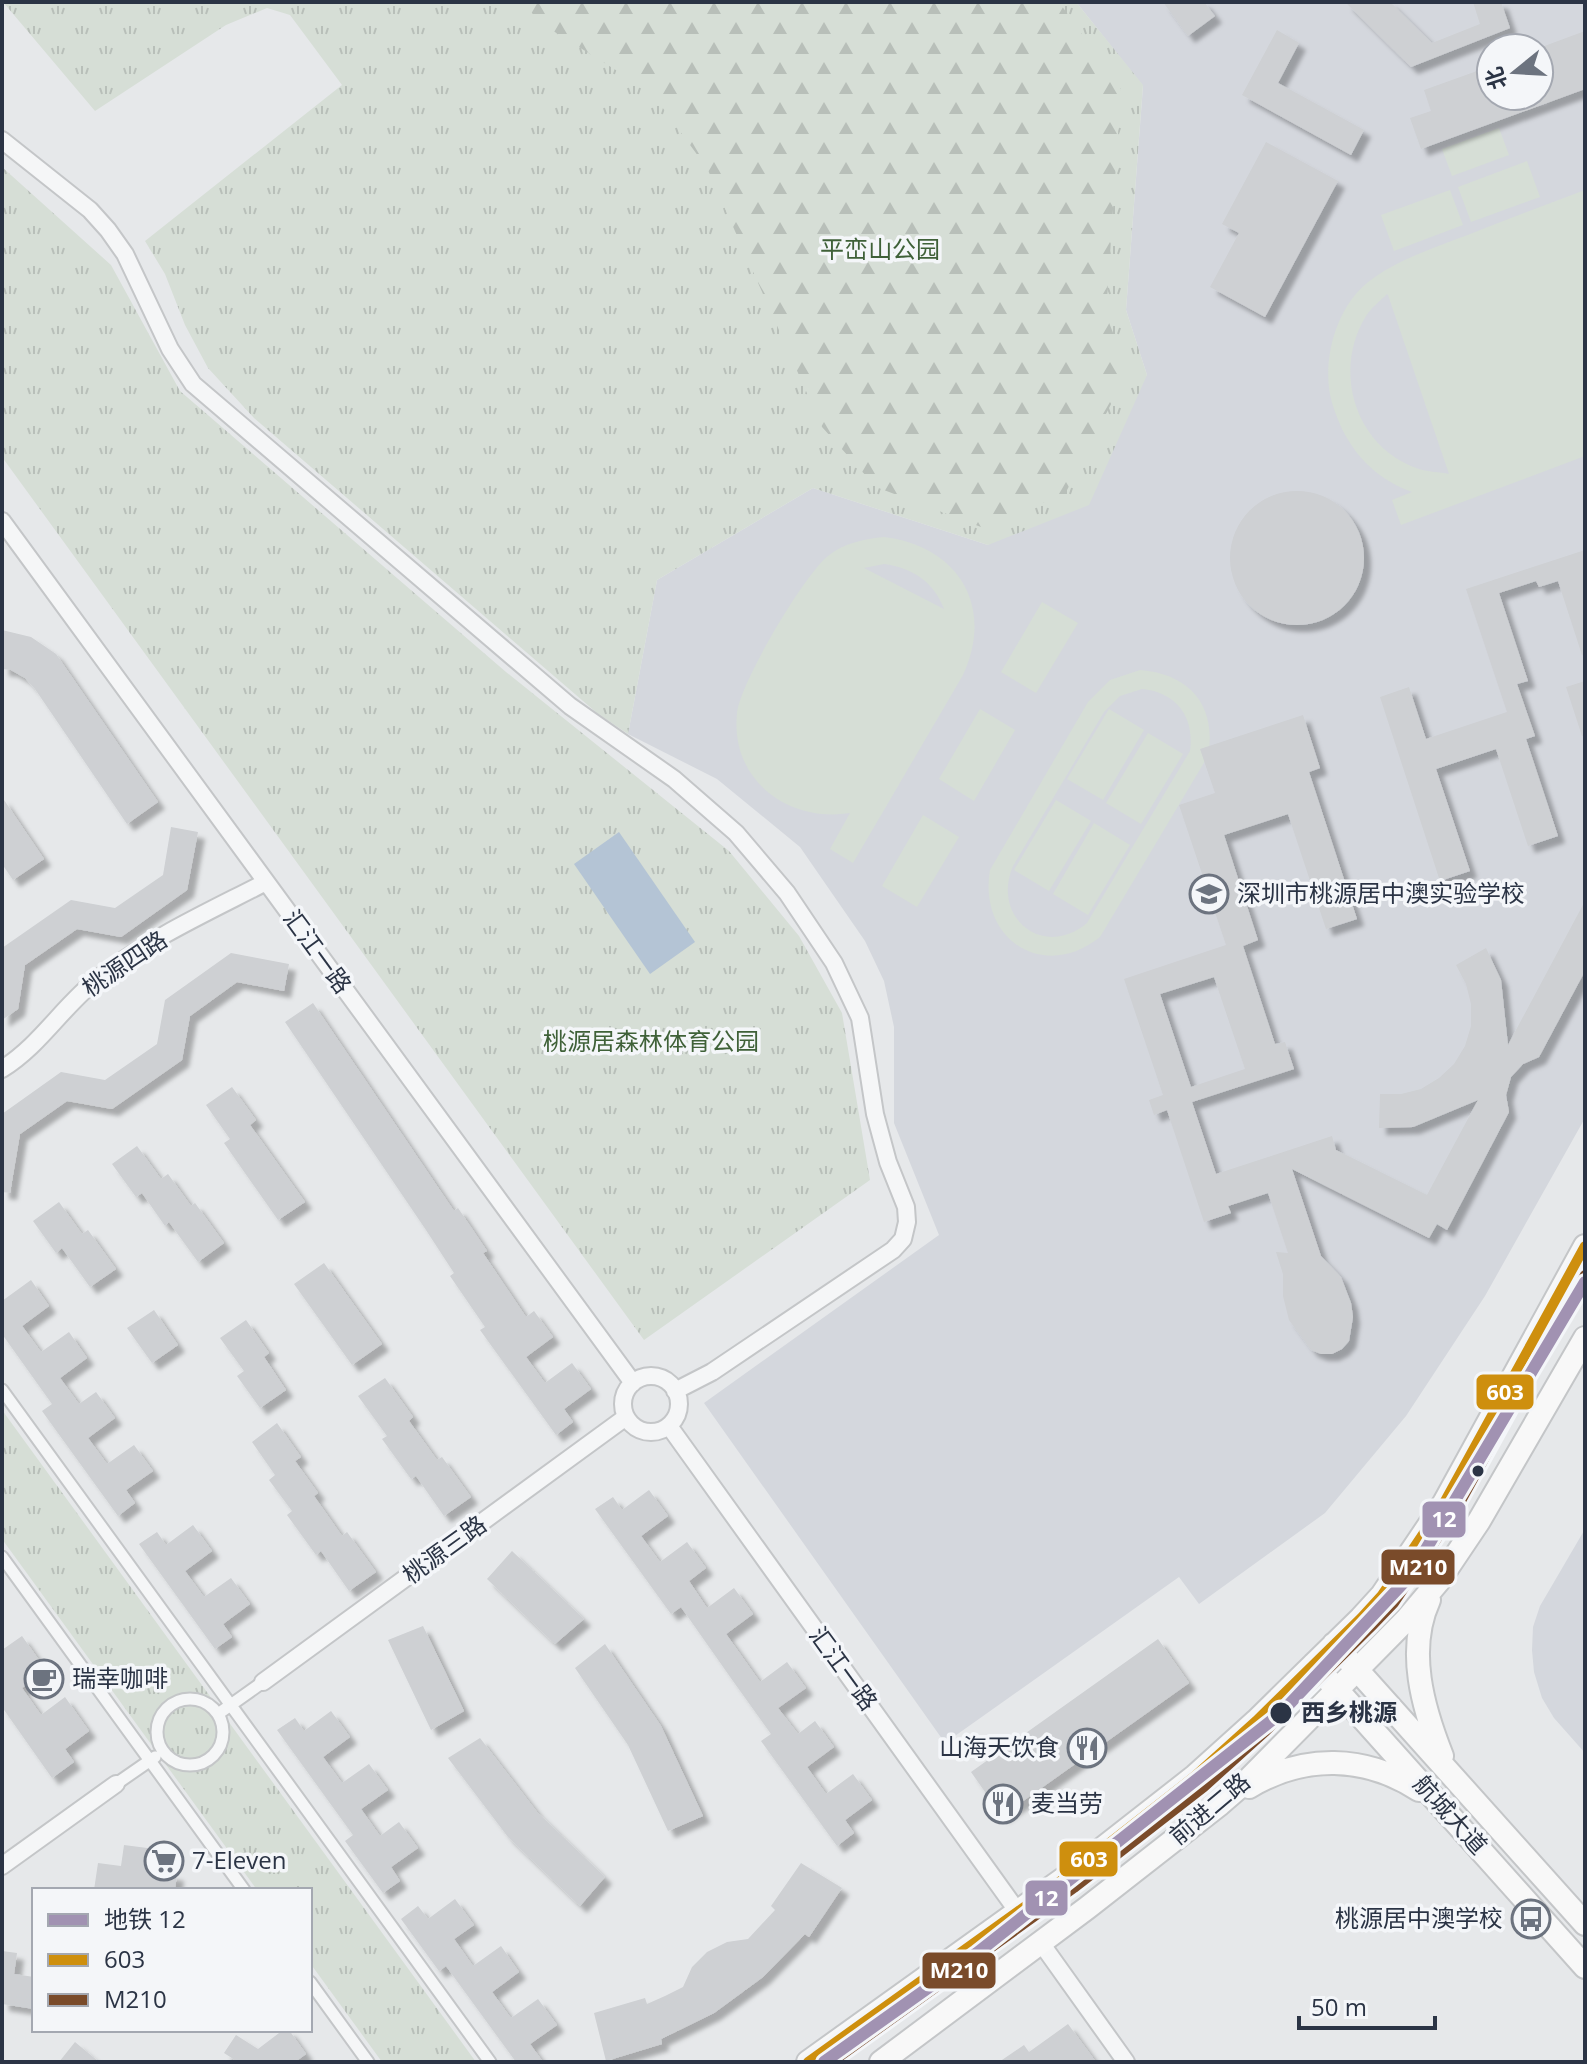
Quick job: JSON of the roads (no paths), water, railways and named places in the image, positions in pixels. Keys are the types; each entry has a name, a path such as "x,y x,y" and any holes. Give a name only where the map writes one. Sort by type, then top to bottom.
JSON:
{"main road":[{"name":"前进二路","path":"808,2062 1018,1912 1195,1776 1246,1731 1382,1595 1436,1515 1585,1246"},
{"name":"前进二路","path":"881,2062 1220,1804 1338,1690 1438,1582 1486,1510 1585,1338"},
{"path":"1438,1582 1423,1614 1418,1642 1419,1672 1432,1731 1457,1782"},
{"name":"航城大道","path":"1334,1644 1585,1924"},
{"name":"航城大道","path":"1314,1664 1585,1967"},
{"path":"1220,1804 1258,1781 1289,1768 1316,1762 1346,1762 1375,1768 1403,1779 1436,1800"}],"street":[{"path":"2,140 90,210 108,230 125,254 170,349 193,384 570,706 674,779 736,833 787,893 834,963 860,1018 875,1114 888,1162 906,1207 903,1239 893,1250 712,1372 675,1391"},
{"name":"汇江一路","path":"2,521 633,1383"},
{"name":"桃源四路","path":"2,1069 23,1054 66,1007 102,975 151,943 266,882"},
{"path":"656,1377 675,1391 677,1413 669,1426 654,1432 645,1431 638,1429 626,1417 624,1399 633,1383 640,1379 656,1377"},
{"path":"2,1390 490,2062"},
{"name":"桃源三路","path":"263,1682 626,1417"},
{"name":"汇江一路","path":"669,1426 1018,1912"},
{"path":"2,1557 243,1888"},
{"path":"218,1714 263,1682"},
{"path":"190,1699 201,1701 218,1714 222,1725 221,1746 206,1762 185,1765 175,1762 164,1751 158,1736 158,1725 170,1706 190,1699"},
{"path":"2,1866 164,1751"},
{"path":"1041,1943 1126,2062"},
{"path":"312,1985 368,2062"}],"water":[{"path":"619,832 695,942 650,974 574,864"}],"metro line":[{"name":"12","path":"824,2062 977,1953 1281,1713 1410,1576 1585,1282"}],"place":[{"name":"深圳市桃源居中澳实验学校","path":"1209,894"},
{"name":"瑞幸咖啡","path":"44,1679"},
{"name":"西乡桃源","path":"1281,1713"},
{"name":"山海天饮食","path":"1087,1748"},
{"name":"麦当劳","path":"1003,1804"},
{"name":"7-Eleven","path":"164,1861"},
{"name":"桃源居中澳学校","path":"1531,1919"}],"park label":[{"name":"平峦山公园","path":"880,250"},
{"name":"桃源居森林体育公园","path":"651,1042"}]}
